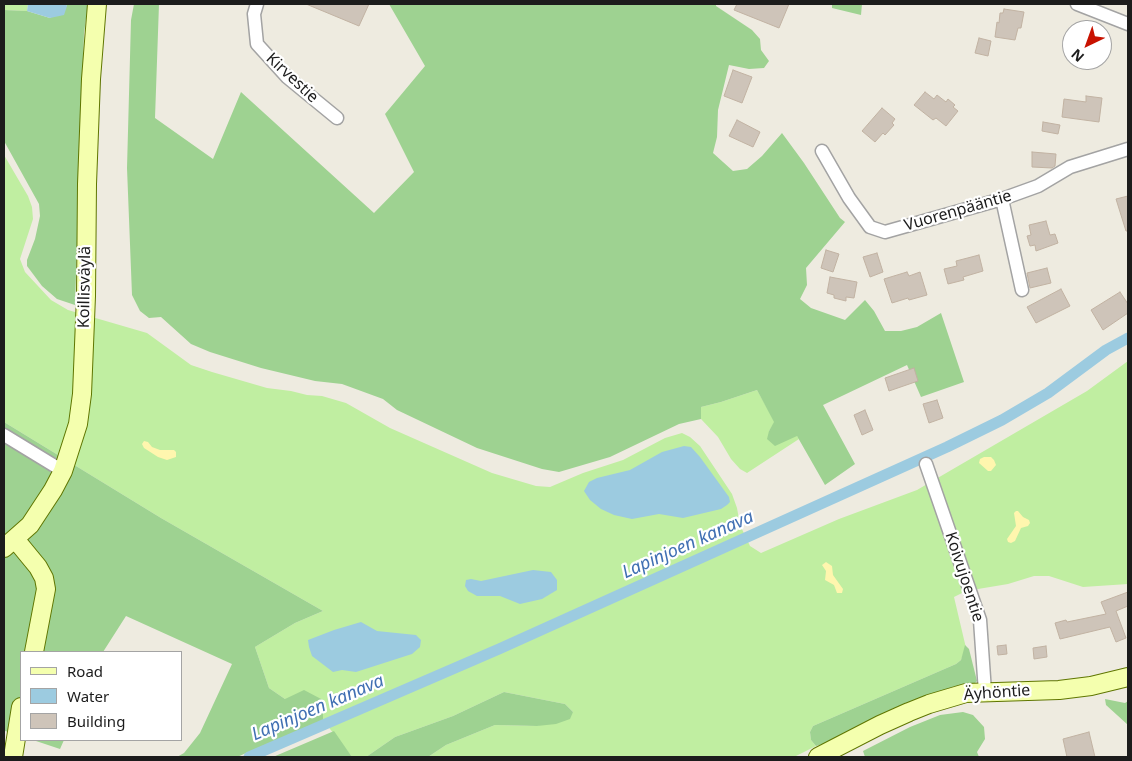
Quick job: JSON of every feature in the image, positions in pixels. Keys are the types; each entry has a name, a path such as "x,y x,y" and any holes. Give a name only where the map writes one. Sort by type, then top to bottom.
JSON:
{"main road":[{"name":"Koillisväylä","path":"9,543 30,525 62,471 78,424 82,394 91,79 97,4"},
{"path":"9,543 38,567 44,578 46,589 34,651"},
{"name":"Äyhöntie","path":"818,757 880,725 929,704 966,693 1067,689 1091,686 1128,677"},
{"path":"13,757 20,713"}],"street":[{"name":"Kirvestie","path":"257,4 254,14 257,44 287,77 337,118"},
{"path":"1077,4 1128,24"},
{"name":"Vuorenpääntie","path":"822,151 849,198 870,228 884,232 1002,200 1038,186 1070,167 1128,149"},
{"path":"1002,200 1022,290"},
{"path":"4,435 62,471"},
{"name":"Koivujoentie","path":"926,464 980,620 984,692"}],"green space":[{"path":"4,4 28,4 27,11 4,10"},
{"path":"65,4 88,4 84,33 75,305 57,299 42,286 27,266 27,260 35,239 40,216 39,204 4,141 4,10 27,11 50,18 67,6"},
{"path":"134,4 159,4 155,118 213,159 241,92 374,213 414,172 385,114 425,66 389,4 716,4 716,6 752,30 760,39 761,50 769,61 764,68 749,69 729,65 718,110 717,137 713,153 733,171 747,169 762,156 782,133 840,218 845,222 806,268 807,285 800,299 811,308 845,320 865,300 874,311 885,331 901,331 917,327 941,313 964,382 921,397 907,365 823,405 855,464 825,485 797,436 775,446 767,439 774,422 757,390 701,407 701,419 679,424 610,457 559,472 542,469 477,448 397,410 383,399 342,384 315,381 261,368 191,344 161,317 149,318 140,311 132,295 127,168 131,20"},
{"path":"832,4 862,4 861,15 832,8"},
{"path":"4,155 28,196 32,207 33,219 20,259 25,272 51,300 68,310 147,333 191,365 267,388 322,396 346,403 390,428 492,473 536,486 550,487 583,473 623,460 665,438 682,433 700,446 732,494 740,525 750,546 761,553 839,519 917,490 1087,391 1128,361 1128,584 1083,587 1049,576 1034,576 1008,584 966,591 954,597 966,648 961,660 956,664 813,726 810,732 811,740 816,746 794,757 428,757 446,745 495,725 537,726 573,712 565,704 504,692 453,716 395,737 366,757 352,757 323,720 323,700 285,699 269,688 255,647 295,623 323,611 161,518 4,422"},
{"path":"757,390 775,422 769,431 797,436 799,439 747,473 740,469 731,459 718,437 701,419 701,407"},
{"path":"4,422 161,518 323,611 295,623 255,647 269,688 285,699 304,690 323,700 323,720 237,757 177,757 184,753 200,733 232,664 126,616 104,651 20,651 20,736 5,731 4,733"},
{"path":"965,645 969,649 977,681 974,684 952,687 866,722 829,742 816,746 811,740 810,732 813,726 956,664 961,660"},
{"path":"504,692 565,704 573,712 570,719 556,724 537,726 495,725 446,745 428,757 366,757 395,737 453,716"},
{"path":"1105,699 1125,703 1128,701 1128,725 1106,705"},
{"path":"963,712 973,715 984,727 985,739 977,752 979,757 865,757 863,751 910,727 940,715"},
{"path":"334,731 352,757 273,757"},
{"path":"36,741 64,741 60,749"}],"sand":[{"path":"144,441 160,450 174,450 176,457 167,460 158,457 144,448 142,444"},
{"path":"991,457 994,460 996,465 991,471 988,471 979,463 980,459"},
{"path":"1016,511 1029,520 1030,523 1028,526 1021,528 1015,541 1011,543 1007,539 1016,526 1014,513"},
{"path":"826,562 832,566 833,575 843,589 842,593 837,593 834,585 825,580 826,571 822,565"}],"water":[{"path":"28,4 65,4 67,6 64,15 50,18 27,11"},
{"path":"684,446 691,447 700,457 729,497 730,502 721,509 683,518 659,514 632,519 614,515 601,509 590,500 584,491 589,482 597,478 630,470 662,452"},
{"path":"533,570 551,572 557,580 557,590 542,599 520,604 500,596 477,596 468,591 465,586 466,580 481,581"},
{"path":"361,622 377,631 416,635 421,640 420,647 412,654 356,672 342,670 333,672 312,656 308,640"}],"building":[{"path":"306,4 369,4 359,26"},
{"path":"737,4 789,4 779,28 734,10"},
{"path":"1004,9 1024,12 1021,28 1018,28 1015,40 995,37 997,22 999,23 1000,13 1003,13"},
{"path":"979,38 991,41 988,56 975,53"},
{"path":"733,70 752,77 742,103 724,96"},
{"path":"925,92 934,99 937,95 946,102 948,99 955,105 953,107 958,111 946,126 936,118 933,120 914,105"},
{"path":"1086,96 1102,98 1099,122 1062,117 1064,99 1086,102"},
{"path":"882,108 895,119 892,123 894,125 875,142 862,131"},
{"path":"737,120 760,132 753,147 729,136"},
{"path":"1043,122 1060,125 1058,134 1042,131"},
{"path":"1032,152 1056,154 1055,166 1052,168 1032,167"},
{"path":"1128,196 1128,231 1126,231 1116,199"},
{"path":"1046,221 1050,235 1055,234 1058,243 1036,251 1035,245 1030,246 1027,236 1031,235 1029,225"},
{"path":"826,250 839,254 833,272 821,268"},
{"path":"877,253 883,272 870,277 863,257"},
{"path":"979,255 983,271 963,277 964,280 948,284 944,269 957,266 956,261"},
{"path":"1047,268 1051,283 1030,288 1027,273"},
{"path":"907,272 909,276 920,272 927,295 892,303 884,279"},
{"path":"830,277 857,282 854,298 846,297 846,301 834,298 834,295 827,293"},
{"path":"1061,289 1070,306 1036,323 1027,307"},
{"path":"1120,292 1128,304 1128,313 1103,330 1091,310"},
{"path":"914,368 918,381 889,391 885,378"},
{"path":"937,400 943,418 929,423 923,404"},
{"path":"865,410 873,430 862,435 854,415"},
{"path":"1128,592 1128,606 1116,611 1126,638 1116,642 1110,627 1060,639 1055,623 1106,614 1101,602"},
{"path":"1006,645 1007,654 998,655 997,646"},
{"path":"1046,646 1047,657 1034,659 1033,648"},
{"path":"1089,732 1095,757 1067,757 1063,739"}],"waterway":[{"name":"Lapinjoen kanava","path":"249,757 499,649 947,447 1002,420 1048,393 1106,350 1128,338"}]}
